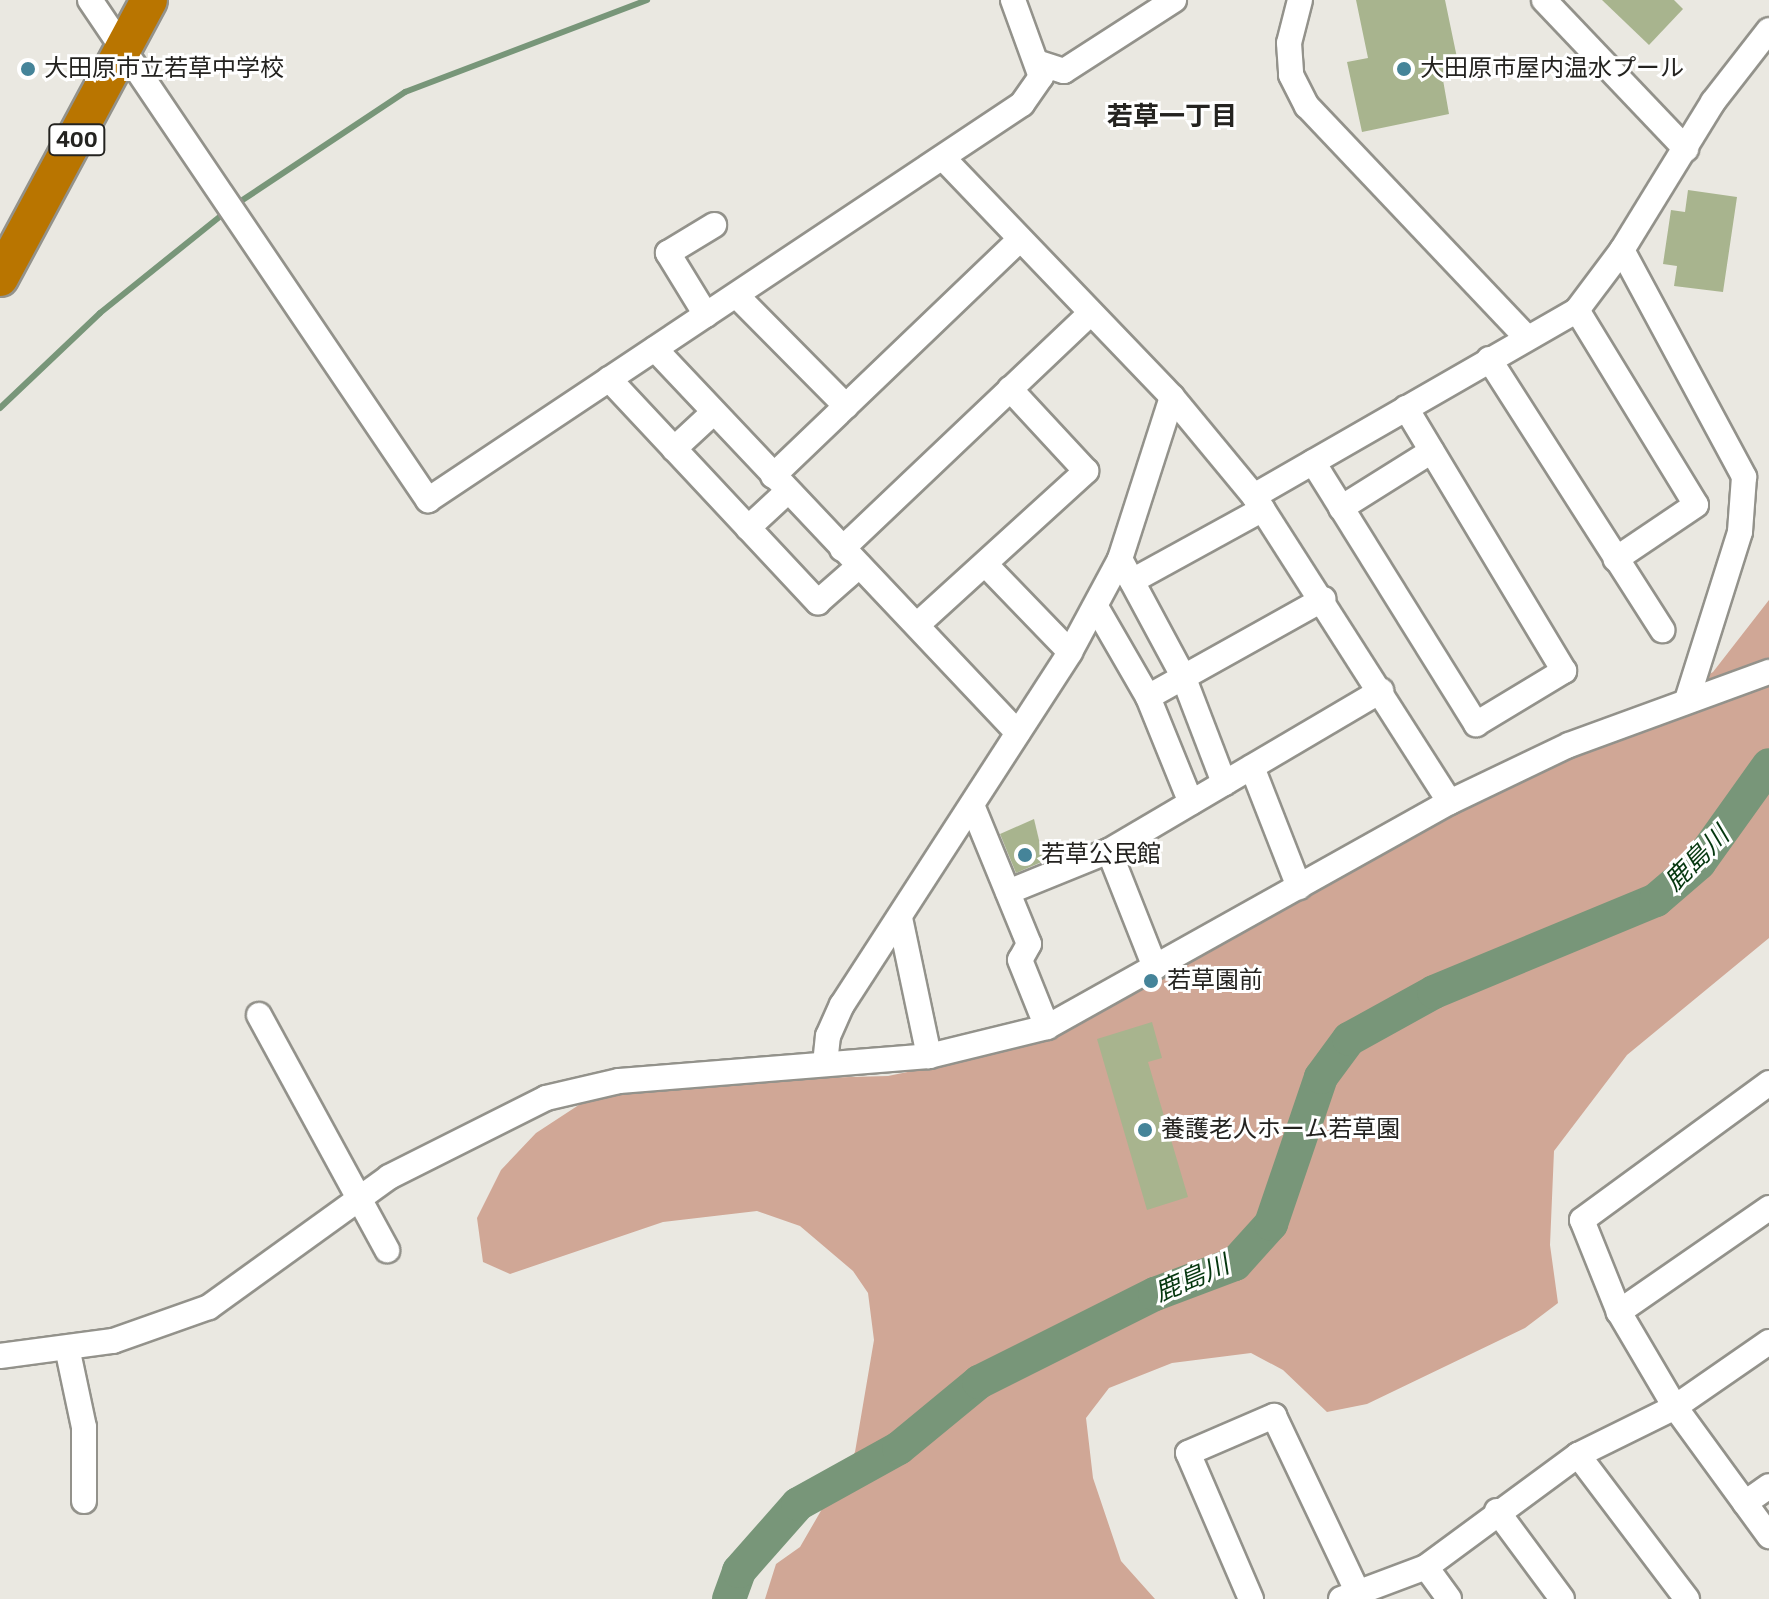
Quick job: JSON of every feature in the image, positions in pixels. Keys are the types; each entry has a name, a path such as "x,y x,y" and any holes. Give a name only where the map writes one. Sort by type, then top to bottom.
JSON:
{"highway":[{"name":"400","path":"0,278 149,0"}],"street":[{"path":"90,0 121,55 428,500 945,160 1022,104 1039,87 1039,63 1013,0"},
{"path":"1039,63 1064,71 1174,0"},
{"path":"1300,0 1289,43 1291,75 1307,106 1526,337"},
{"path":"1544,0 1686,149"},
{"path":"825,1064 828,1036 842,1005 1096,607 1126,570 1259,502 1313,462 1577,310 1622,250 1741,62 1769,30"},
{"path":"945,160 1172,397 1259,502 1450,802"},
{"path":"706,315 668,253 714,225"},
{"path":"748,528 846,406 1020,239"},
{"path":"1622,250 1744,477 1740,532 1687,700"},
{"path":"737,296 846,406"},
{"path":"1577,310 1696,505 1616,559"},
{"path":"609,379 818,602 850,558 1010,389 1091,313"},
{"path":"655,349 1018,733"},
{"path":"1489,359 1662,630"},
{"path":"917,625 1086,471 1010,389"},
{"path":"1172,397 1126,570 1183,676 1224,783"},
{"path":"1313,462 1476,724 1564,671 1406,408"},
{"path":"674,449 714,412"},
{"path":"1341,508 1432,451"},
{"path":"985,564 1070,652"},
{"path":"1148,697 1323,599"},
{"path":"1096,607 1148,697 1191,803"},
{"path":"0,1356 68,1352 209,1307 389,1177 546,1098 619,1081 929,1056 1047,1027 1450,802 1569,745 1769,672"},
{"path":"1008,892 1109,851 1381,691"},
{"path":"1252,767 1299,887"},
{"path":"972,805 1029,944 1020,960 1047,1027"},
{"path":"1109,851 1155,967"},
{"path":"900,918 929,1056"},
{"path":"259,1015 356,1202 387,1250"},
{"path":"1769,1083 1582,1220 1619,1312 1675,1407 1769,1536"},
{"path":"1619,1312 1769,1208"},
{"path":"1251,1599 1188,1453 1274,1416 1349,1594 1426,1567 1497,1511 1578,1455 1675,1407 1769,1342"},
{"path":"68,1352 84,1427 84,1501"},
{"path":"1578,1455 1687,1599"},
{"path":"1745,1503 1769,1486"},
{"path":"1497,1511 1562,1599"},
{"path":"1426,1567 1449,1599"}],"shaded area":[{"path":"1769,600 1769,938 1627,1055 1554,1151 1550,1245 1558,1303 1525,1328 1367,1404 1327,1412 1283,1370 1251,1353 1172,1363 1109,1388 1086,1418 1093,1478 1121,1561 1155,1599 765,1599 776,1564 800,1547 855,1452 874,1340 868,1293 853,1271 800,1226 757,1211 663,1222 510,1274 483,1262 477,1218 501,1170 536,1133 591,1097 631,1083 888,1076 956,1062 1087,1016 1713,672"}],"building":[{"name":"大田原市屋内温水プール","path":"1356,0 1445,0 1461,77 1443,80 1449,114 1362,132 1347,62 1368,58"},
{"path":"1602,0 1674,0 1683,9 1649,45"},
{"path":"1688,190 1737,197 1723,292 1674,286 1677,266 1663,264 1671,210 1685,212"},
{"name":"若草公民館","path":"1034,819 1044,861 1016,873 1000,834"},
{"name":"養護老人ホーム若草園","path":"1152,1022 1162,1058 1148,1062 1188,1197 1147,1210 1097,1039"}],"waterway":[{"path":"241,201 405,92 647,0"},
{"path":"0,408 100,313 222,215"},
{"name":"鹿島川","path":"729,1599 739,1571 798,1504 899,1448 979,1382 1155,1294 1235,1264 1271,1224 1321,1077 1349,1039 1434,992 1656,900 1699,863 1769,765"}],"place":[{"name":"大田原市立若草中学校","path":"28,69"},
{"name":"大田原市屋内温水プール","path":"1404,69"},
{"name":"若草公民館","path":"1025,855"},
{"name":"若草園前","path":"1151,981"},
{"name":"養護老人ホーム若草園","path":"1145,1130"}],"district":[{"name":"若草一丁目","path":"1172,117"}]}
